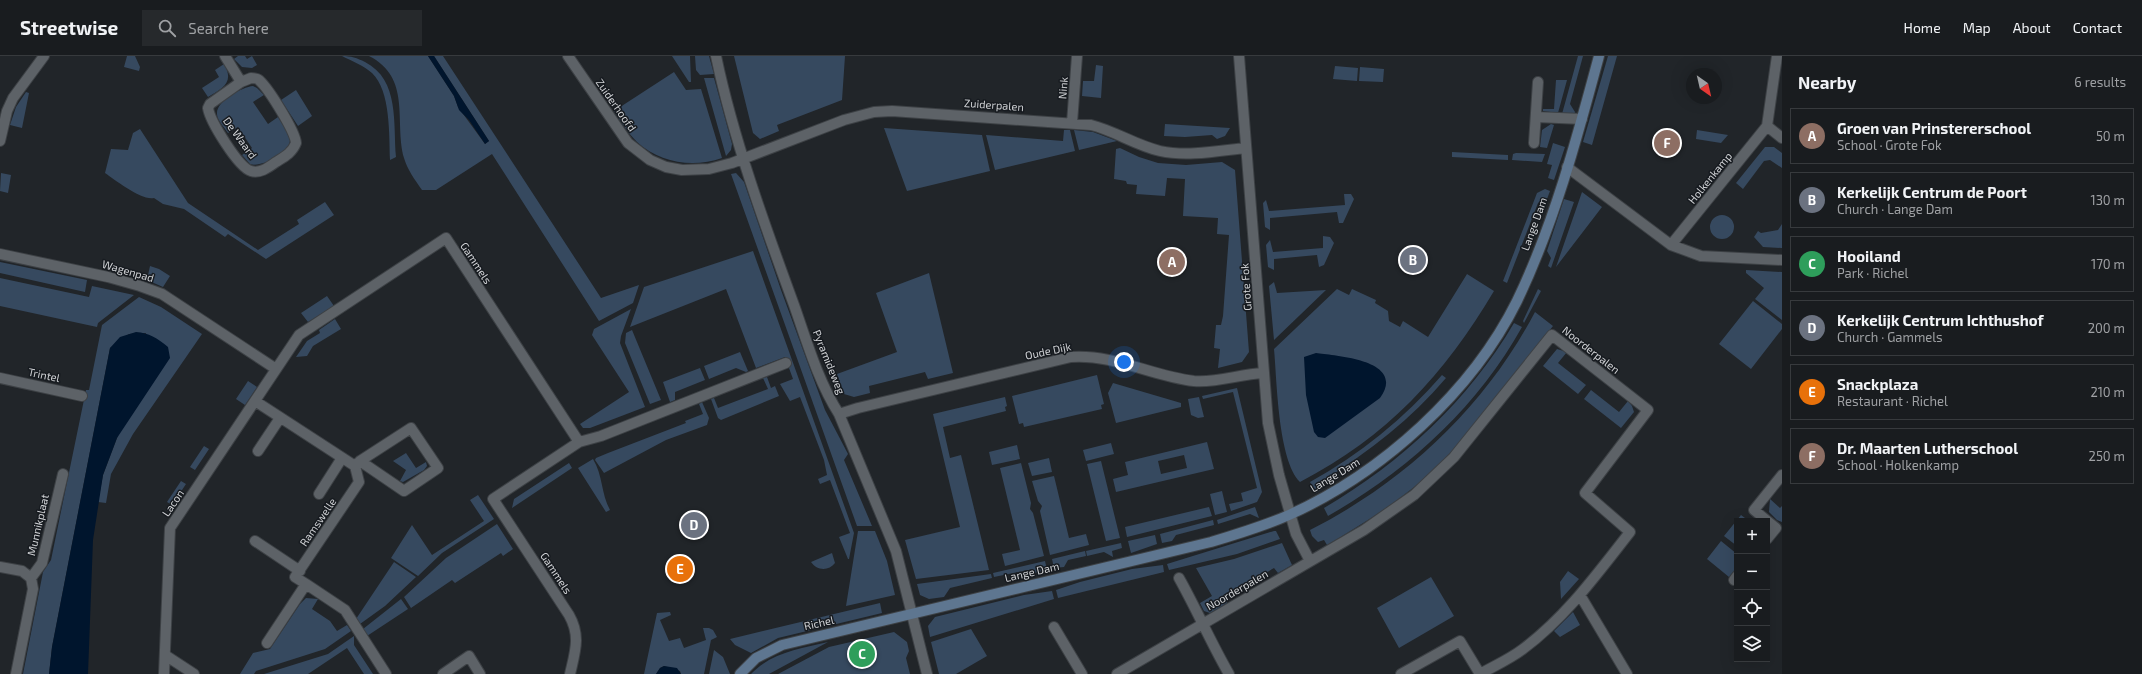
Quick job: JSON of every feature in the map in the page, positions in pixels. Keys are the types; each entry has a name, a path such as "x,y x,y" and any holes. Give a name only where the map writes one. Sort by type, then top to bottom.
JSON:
{"street":[{"path":"0,140 4,120 13,98 44,56"},
{"path":"225,56 241,82"},
{"name":"Zuiderhoofd","path":"568,56 621,136 650,160 673,168 699,170 732,163 744,158"},
{"name":"Pyramideweg","path":"716,56 744,158 768,233 827,395 839,414 902,568 927,674"},
{"name":"Nink","path":"1072,123 1077,56"},
{"name":"Grote Fok","path":"1239,56 1245,148 1254,237 1268,423 1290,514"},
{"name":"Lange Dam","path":"912,614 1211,542 1258,528 1290,514 1372,466 1410,438 1454,393 1473,370 1495,338 1516,301 1538,251 1567,167 1599,56"},
{"path":"1777,56 1767,126 1782,138"},
{"name":"De Waard","path":"251,78 258,80 287,122 296,144 291,152 268,168 256,172 247,169 240,161 214,124 208,108 210,104 241,82 251,78"},
{"path":"1534,143 1538,82"},
{"name":"Zuiderpalen","path":"744,158 844,120 874,112 912,112 1072,123 1100,127 1160,151 1182,153 1245,148"},
{"path":"1536,117 1582,119"},
{"name":"Holkenkamp","path":"1671,245 1767,126"},
{"path":"1567,167 1671,245 1701,256 1782,260"},
{"name":"Gammels","path":"276,369 299,335 446,238 579,442"},
{"name":"Wagenpad","path":"0,254 108,277 156,292 276,369"},
{"name":"Noorderpalen","path":"1229,674 1203,624 1384,517 1414,495 1441,471 1472,436 1552,335 1648,410 1585,493 1630,532 1580,595 1535,640 1507,659 1480,674 1460,641 1401,674"},
{"name":"Oude Dijk","path":"839,414 1071,357 1106,358 1194,381 1216,380 1247,373 1263,372"},
{"name":"Gammels","path":"570,674 576,649 577,631 569,615 493,499 579,442 601,436 786,363"},
{"name":"Lacon","path":"164,674 170,528 276,369"},
{"name":"Trintel","path":"0,378 82,396"},
{"path":"255,401 342,458 357,464 404,491 438,468 412,428 357,464"},
{"path":"258,451 280,418"},
{"path":"319,494 342,458"},
{"name":"Ramswelle","path":"300,571 360,482 357,464"},
{"name":"Munnikplaat","path":"31,578 42,563 63,474"},
{"path":"1770,536 1779,528 1754,510 1782,475"},
{"path":"1290,514 1296,534 1310,561"},
{"path":"255,541 300,571 295,577 345,610 386,674"},
{"path":"0,567 22,571 31,578 34,589 16,674"},
{"path":"1116,674 1203,624 1196,607 1179,578"},
{"path":"267,643 306,584"},
{"path":"1580,595 1627,674"},
{"name":"Richel","path":"740,674 756,658 782,644 912,614"},
{"path":"1054,628 1082,674"},
{"path":"165,655 194,674"},
{"path":"443,674 469,656 480,674"}],"shaded area":[{"path":"127,56 135,56 140,67 139,71 124,67"},
{"path":"238,56 245,56 247,59 252,56 257,65 252,68 242,67 234,59"},
{"path":"342,56 348,56 365,62 376,70 384,80 389,91 394,117 396,157 390,160 388,114 383,91 378,81 369,70"},
{"path":"369,56 428,56 454,96 458,107 485,144 489,141 434,56 443,56 601,298 639,285 633,303 599,321 492,154 436,190 422,190 405,162 401,144 399,101 396,88 391,76 382,65"},
{"path":"428,56 434,56 489,141 485,144 469,120 459,110 454,96"},
{"path":"672,56 690,56 691,82 689,82"},
{"path":"695,56 709,56 714,74 700,75 696,70"},
{"path":"734,56 845,56 842,100 777,125 779,131 760,139 753,133"},
{"path":"1578,56 1583,56 1570,104 1575,112 1574,115 1562,114"},
{"path":"1608,56 1617,56 1592,145 1583,142"},
{"path":"224,64 228,76 227,80 222,88 208,97 202,88 219,77 215,70"},
{"path":"1096,65 1103,66 1101,98 1082,96 1083,81 1094,81"},
{"path":"1335,66 1358,68 1357,81 1333,79"},
{"path":"1360,67 1384,69 1383,82 1359,81"},
{"path":"674,72 686,90 701,89 722,158 700,163 688,163 677,162 656,155 637,142 614,111"},
{"path":"704,78 714,78 732,144 731,150 726,156"},
{"path":"1556,80 1567,80 1558,113 1543,111 1543,109 1554,109"},
{"path":"253,86 264,95 253,102 268,124 278,117 287,131 290,140 289,145 280,154 267,162 255,165 250,164 242,155 252,148 238,127 228,133 217,116 218,109 225,100 243,89"},
{"path":"296,90 312,116 298,126 281,100"},
{"path":"26,92 29,93 22,128 10,125 16,107"},
{"path":"1165,124 1230,128 1225,136 1217,139 1212,135 1185,137 1164,136"},
{"path":"1551,124 1554,125 1547,148 1540,147 1542,130"},
{"path":"884,128 982,135 990,171 907,191"},
{"path":"140,129 188,203 258,250 299,224 297,220 325,202 334,215 266,259 228,234 225,237 184,209 163,204 154,198 149,198 136,193 105,173 111,149 128,150 133,133"},
{"path":"1064,130 1070,130 1075,151 995,170 986,135 1063,141"},
{"path":"1074,130 1093,132 1117,141 1079,150"},
{"path":"1697,130 1728,135 1721,143 1696,139"},
{"path":"1553,143 1565,147 1554,180 1548,178 1552,165 1547,164"},
{"path":"1765,147 1774,147 1782,153 1782,168 1770,160 1764,161 1743,189 1736,183"},
{"path":"1120,148 1139,157 1158,163 1186,165 1222,162 1235,170 1249,352 1242,362 1218,368 1220,349 1214,348 1216,325 1221,325 1223,316 1229,235 1217,234 1218,218 1183,216 1185,179 1167,178 1165,196 1136,194 1137,185 1127,184 1126,181 1114,179 1116,149"},
{"path":"1452,152 1508,155 1508,160 1452,157"},
{"path":"1513,154 1545,154 1542,162 1512,160"},
{"path":"1,173 11,175 8,193 0,191"},
{"path":"736,173 744,182 781,290 825,410 848,454 844,460 872,526 857,526 731,174"},
{"path":"1545,189 1550,191 1547,199 1538,203 1507,283 1503,281 1537,193"},
{"path":"1582,192 1602,207 1556,267"},
{"path":"1344,194 1351,194 1354,199 1343,223 1339,223 1337,212 1270,218 1270,230 1265,227 1263,203 1266,200 1269,211 1345,205"},
{"path":"1564,199 1574,202 1551,268 1548,266 1551,258 1547,251"},
{"path":"1722,215 1731,218 1734,227 1731,236 1722,239 1713,236 1710,227 1713,218"},
{"path":"1782,224 1782,248 1763,247 1754,237 1758,231 1761,233 1778,230"},
{"path":"1323,236 1330,237 1334,243 1324,265 1319,267 1317,255 1274,259 1274,270 1268,267 1266,245 1270,240 1273,252 1323,248"},
{"path":"753,251 854,533 849,559 839,537 850,533 830,480 820,484 818,479 827,475 824,460 800,397 790,401 780,384 793,379 785,357 756,368 726,289 630,327 644,287"},
{"path":"0,262 87,280 85,292 0,273"},
{"path":"150,266 159,269 170,276 163,287 147,280"},
{"path":"1746,270 1782,272 1782,320 1755,299 1764,288 1746,273"},
{"path":"929,273 953,373 928,379 925,372 869,386 870,393 854,397 844,394 837,374 897,352 876,293"},
{"path":"1467,274 1494,291 1455,350 1411,401 1386,424 1360,445 1300,482 1293,471 1287,456 1283,439 1274,349 1337,289 1349,295 1352,289 1376,300 1375,303 1388,311 1389,321 1400,327 1403,321 1428,337"},
{"path":"0,278 89,297 92,286 134,295 98,323 97,327 0,306"},
{"path":"1274,282 1277,293 1326,290 1274,340 1269,286"},
{"path":"1538,289 1541,291 1524,323 1523,321"},
{"path":"327,296 334,306 308,322 301,313"},
{"path":"139,297 161,307 202,334 133,434 111,474 106,503 98,502 103,475 117,438 146,333 129,334 110,348 52,647 49,674 23,674 43,572 51,560 86,390 89,390 102,325"},
{"path":"1753,301 1782,324 1782,329 1751,369 1719,344"},
{"path":"631,309 621,336 620,343 645,407 590,428 583,428 580,424 629,392 592,335 594,329"},
{"path":"1535,312 1553,326 1492,405 1460,443 1414,488 1390,505 1327,545 1324,540 1318,542 1312,536 1310,530 1345,511 1410,465 1439,439 1467,410 1515,347"},
{"path":"335,319 341,329 313,346 307,356 296,357 307,341 320,333 319,330"},
{"path":"1514,323 1522,327 1504,357 1462,411 1412,458 1385,479 1328,516 1324,508 1380,471 1431,428 1476,378"},
{"path":"632,330 661,400 650,404 625,343 626,333"},
{"path":"136,332 149,335 168,347 170,358 117,438 103,475 93,540 88,674 49,674 52,647 110,348 120,337"},
{"path":"1557,349 1567,352 1558,363 1586,385 1578,394 1543,366"},
{"path":"740,352 748,371 746,372 736,368 709,379 704,366"},
{"path":"1316,353 1366,362 1377,368 1384,375 1386,385 1380,398 1325,438 1318,437 1314,432 1306,395 1304,357"},
{"path":"700,368 705,380 675,392 675,400 670,402 663,382"},
{"path":"1097,375 1104,404 1101,405 1102,409 1024,427 1023,423 1019,424 1012,396"},
{"path":"1442,375 1446,378 1419,407 1374,446 1324,480 1322,489 1316,493 1310,482 1346,460 1397,421"},
{"path":"767,377 771,388 775,386 779,396 721,420 718,418 711,399 714,398 718,408 768,389 763,378"},
{"path":"248,381 257,387 245,405 236,399"},
{"path":"1113,383 1181,403 1181,407 1116,423 1108,393"},
{"path":"1237,388 1262,492 1257,502 1231,511 1229,504 1243,501 1241,493 1257,488 1233,392 1203,399 1202,396"},
{"path":"1591,390 1619,412 1628,401 1632,406 1634,412 1621,428 1584,399"},
{"path":"1005,397 1007,406 1005,407 1006,411 943,427 950,458 961,455 989,570 916,579 905,540 960,527 933,414"},
{"path":"1199,397 1204,417 1198,418 1191,415 1188,399"},
{"path":"702,402 709,418 707,425 666,440 604,473 595,460 596,458 608,453 686,423 685,421 703,414 699,404"},
{"path":"1207,442 1214,469 1116,492 1113,479 1128,475 1125,462","holes":["1184,455 1187,468 1161,474 1158,461"]},
{"path":"1111,443 1114,454 1086,461 1083,450"},
{"path":"1017,445 1020,459 992,465 989,452"},
{"path":"204,446 209,449 195,470 190,467"},
{"path":"406,453 416,468 426,462 427,466 424,470 403,482 400,481 406,470 393,461"},
{"path":"1049,458 1052,472 1032,476 1028,463"},
{"path":"593,459 599,471 605,498 610,510 606,512 578,468"},
{"path":"1101,461 1120,538 1106,541 1087,464"},
{"path":"569,463 572,468 512,508 514,499"},
{"path":"1021,463 1031,503 1030,509 1033,513 1044,556 1005,566 1002,554 1020,550 1000,468"},
{"path":"1054,476 1069,538 1086,534 1089,545 1050,555 1040,511 1042,506 1038,501 1032,481"},
{"path":"181,481 186,484 172,505 167,502"},
{"path":"1222,491 1227,512 1215,515 1210,494"},
{"path":"478,495 494,519 442,553 418,576 391,558 412,525 432,555 484,521 470,500"},
{"path":"1770,499 1780,508 1782,506 1782,522 1777,520 1769,512"},
{"path":"1209,507 1212,516 1127,537 1125,527"},
{"path":"1255,507 1259,518 1250,514 1218,524 1217,520"},
{"path":"1213,520 1214,525 1176,535 1172,541 1162,543 1160,534"},
{"path":"497,524 513,549 503,556 501,553 455,583 452,580 411,608 404,597 446,558"},
{"path":"1734,524 1734,544 1724,536"},
{"path":"858,531 875,531 887,561 895,595 846,606"},
{"path":"1276,531 1280,539 1237,554 1169,570 1167,564"},
{"path":"1155,535 1157,544 1131,553 1128,541"},
{"path":"1721,541 1734,552 1734,571 1729,577 1707,559"},
{"path":"1121,543 1122,548 1112,551 1113,557 1104,552 1087,556 1086,551"},
{"path":"1282,543 1292,565 1278,573 1274,568 1225,597 1227,603 1210,613 1204,611 1200,603 1212,596 1196,568 1234,559"},
{"path":"1085,551 1086,556 1068,560 1064,567 1054,568 1052,559"},
{"path":"832,553 835,563 826,569 816,567 811,562"},
{"path":"1045,561 1047,570 1036,573 1028,570 994,577 993,573"},
{"path":"394,562 416,577 385,606 360,624 356,619"},
{"path":"1163,565 1164,572 1058,598 1056,590 1080,582 1132,569"},
{"path":"1568,571 1579,579 1561,599 1560,582"},
{"path":"991,574 992,578 950,588 944,597 929,599 920,595 917,584"},
{"path":"1431,577 1454,616 1399,648 1377,608"},
{"path":"1052,591 1054,599 930,637 928,626 935,617 1024,595"},
{"path":"306,598 318,599 312,609 330,621 337,631 347,625 351,631 325,649 256,671 254,674 240,674 253,653 270,649 300,604"},
{"path":"401,599 408,609 367,636 363,629"},
{"path":"880,603 882,613 778,638 751,653 735,645 730,639"},
{"path":"670,612 671,615 660,620 669,641 680,638 684,648 706,640 703,628 713,630 717,637 711,640 704,674 681,674 680,671 664,666 660,668 656,674 644,674 657,613"},
{"path":"1573,612 1580,625 1560,637 1554,631"},
{"path":"971,629 987,656 956,674 939,674 931,642"},
{"path":"894,632 907,642 909,651 906,658 910,674 778,674 829,647"},
{"path":"354,636 354,645 373,674 364,674 347,648 308,674 264,674 328,654"},
{"path":"828,642 769,674 751,674 759,667 777,656 797,649"},
{"path":"714,650 723,657 730,674 709,674"},
{"path":"664,666 677,668 681,674 656,674 660,668"}],"place":[{"name":"Dr. Maarten Lutherschool","path":"1667,143"},
{"name":"Kerkelijk Centrum de Poort","path":"1413,260"},
{"name":"Groen van Prinstererschool","path":"1172,262"},
{"name":"Kerkelijk Centrum Ichthushof","path":"694,525"},
{"name":"Snackplaza","path":"680,569"},
{"name":"Hooiland","path":"862,654"}]}
